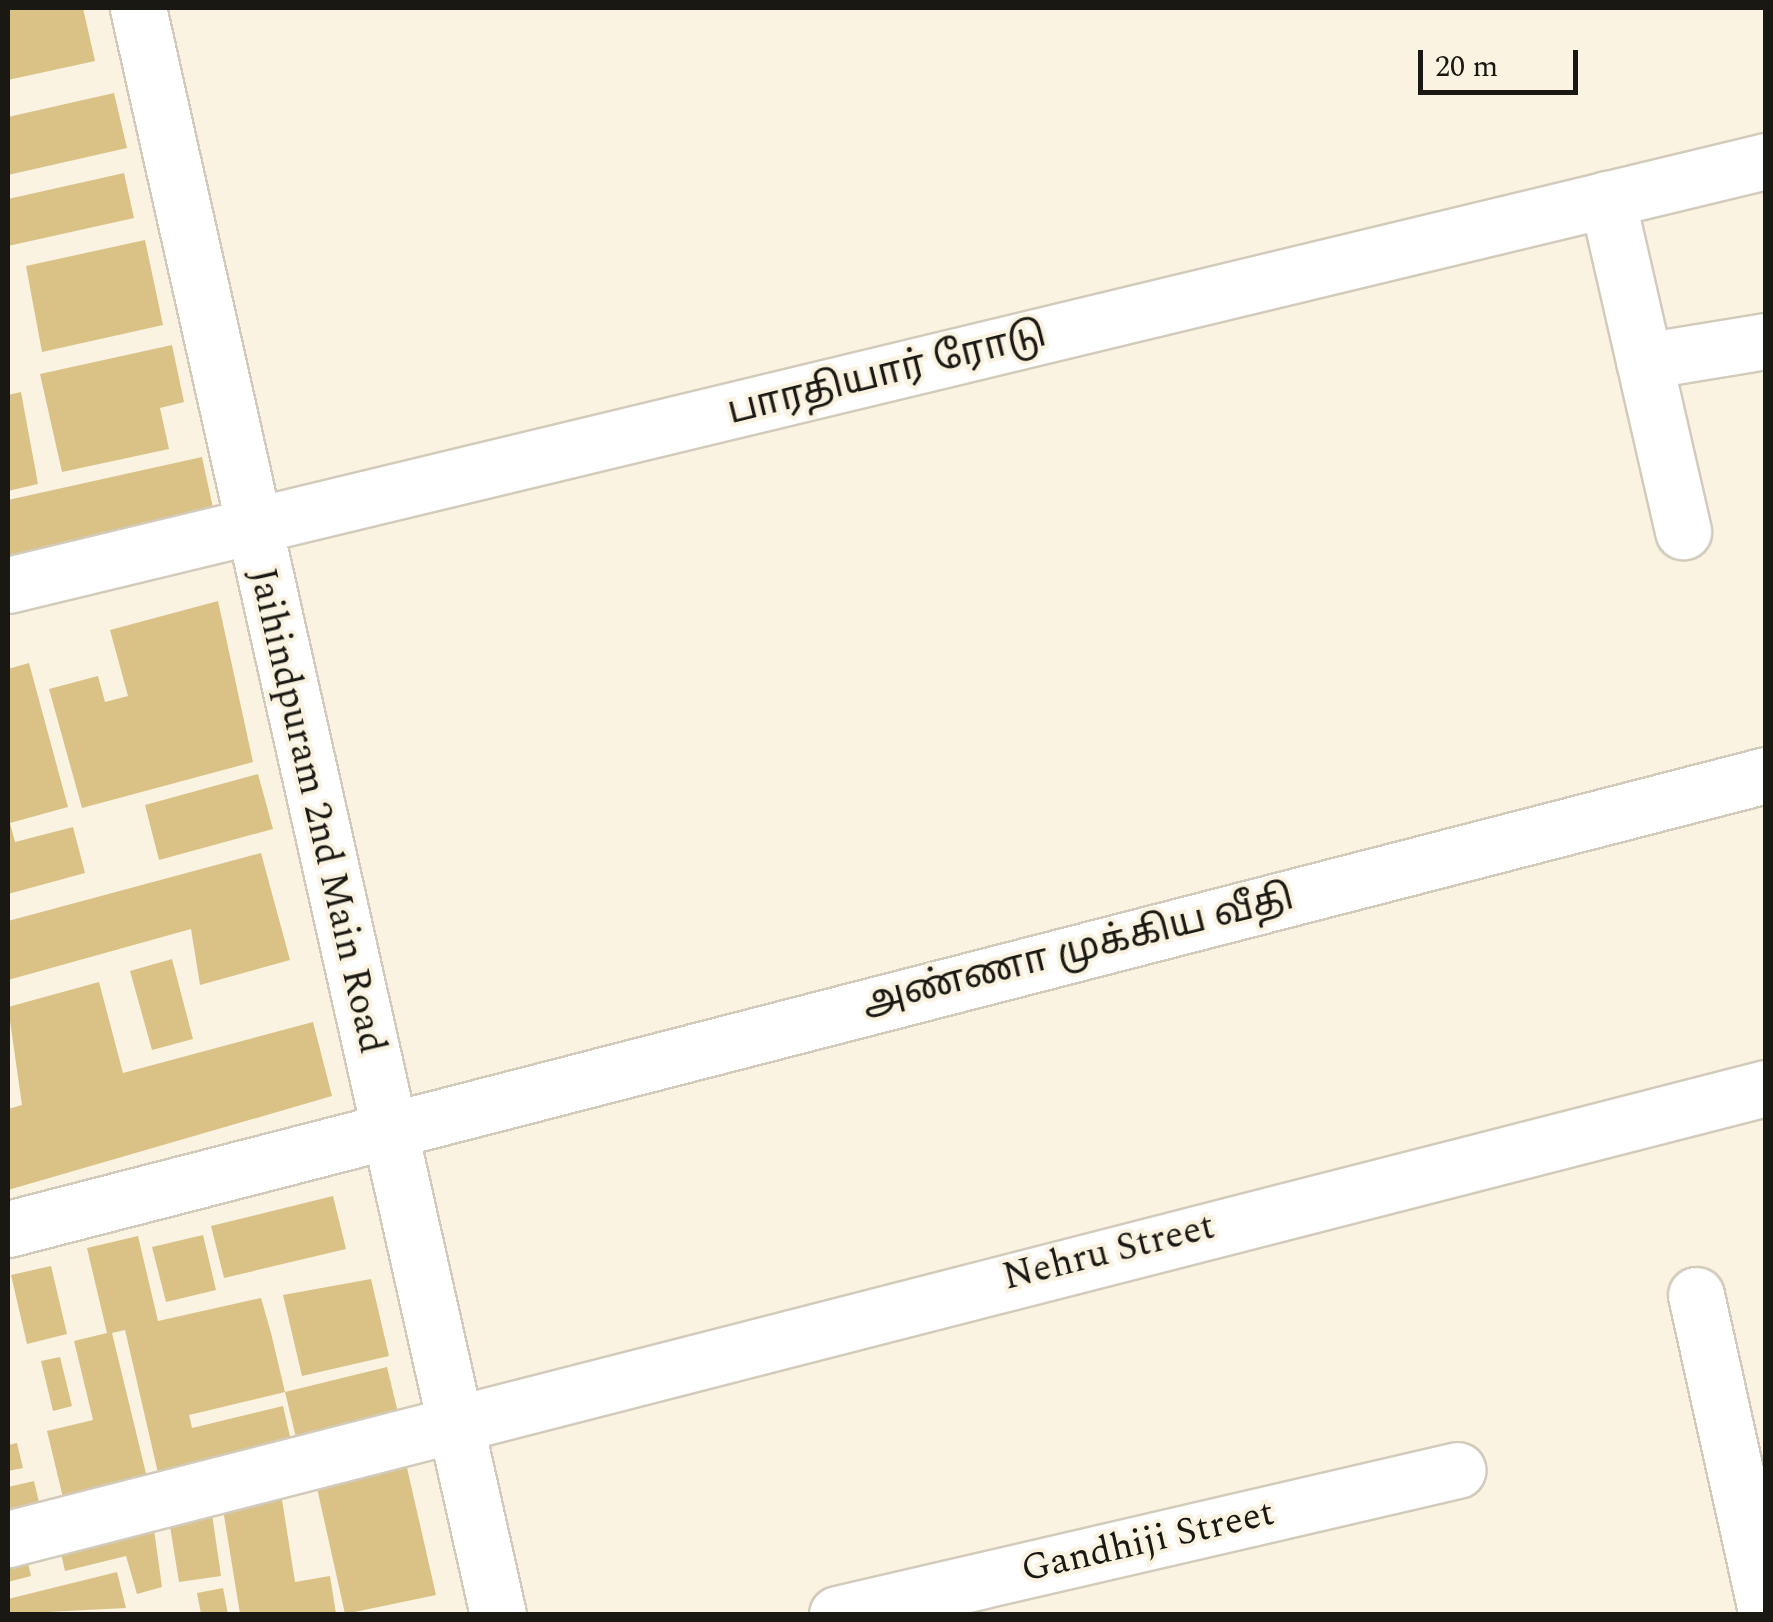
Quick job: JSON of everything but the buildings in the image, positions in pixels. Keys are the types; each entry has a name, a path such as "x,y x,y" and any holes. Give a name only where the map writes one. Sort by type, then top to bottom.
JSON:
{"street":[{"name":"Jaihindpuram 2nd Main Road","path":"138,8 254,528 356,1012 391,1126 452,1419 498,1614"},
{"name":"பாரதியார் ரோடு","path":"8,585 1766,161"},
{"path":"1607,200 1683,530"},
{"path":"1644,361 1766,342"},
{"name":"அண்ணா முக்கிய வீதி","path":"8,1228 391,1126 1766,775"},
{"name":"Nehru Street","path":"8,1539 452,1419 1766,1088"},
{"path":"1696,1295 1766,1610"},
{"name":"Gandhiji Street","path":"838,1614 1458,1470"}]}
